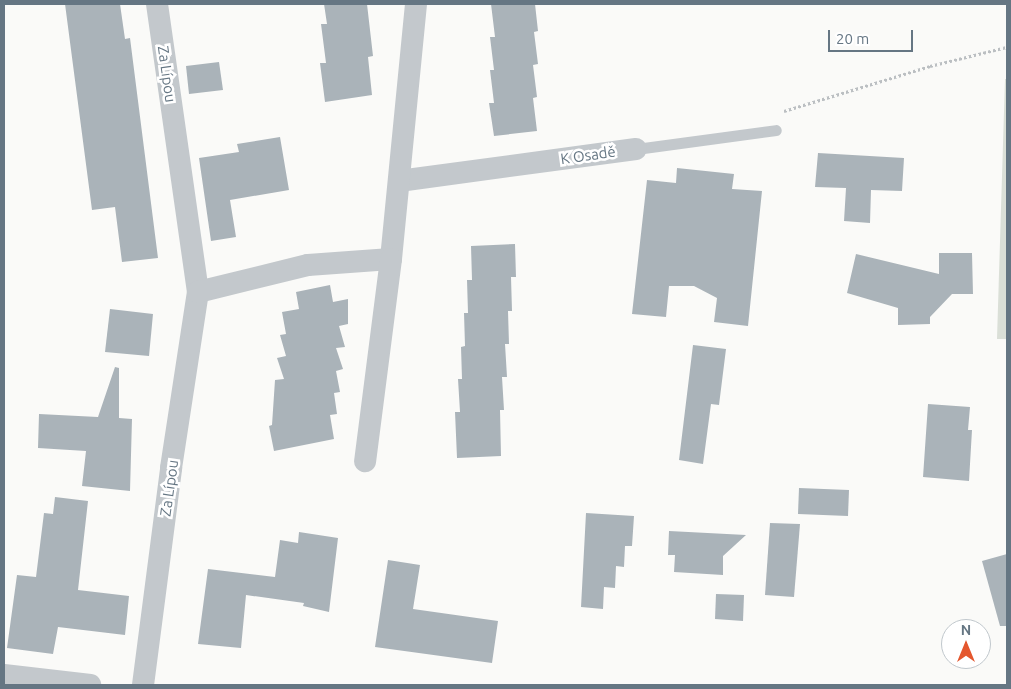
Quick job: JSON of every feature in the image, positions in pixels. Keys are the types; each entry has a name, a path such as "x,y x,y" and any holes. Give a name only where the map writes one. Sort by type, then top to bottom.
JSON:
{"street":[{"name":"Za Lípou","path":"143,685 171,468 198,292 157,4"},
{"path":"365,461 391,259 416,4"},
{"name":"K Osadě","path":"399,180 636,149"},
{"path":"198,292 308,265 391,259"},
{"path":"4,675 90,685"}],"lane":[{"name":"K Osadě","path":"636,149 776,130"}],"path":[{"path":"783,112 930,66 1007,46"}],"shaded area":[{"path":"1005,79 1007,79 1007,339 997,339"}],"building":[{"path":"65,4 120,4 125,39 130,38 158,258 122,262 115,207 92,210"},
{"path":"324,4 367,4 373,56 368,57 372,95 325,102 320,63 326,63 321,24 327,24"},
{"path":"491,4 535,4 538,31 534,32 538,64 533,65 537,97 533,98 537,131 494,136 489,103 494,103 490,70 494,70 490,37 495,37"},
{"path":"219,62 223,90 189,94 186,66"},
{"path":"280,137 289,190 230,200 236,237 211,241 199,158 239,152 237,144"},
{"path":"818,153 904,158 902,191 871,190 870,223 844,221 846,188 815,187"},
{"path":"677,168 734,174 732,189 762,191 748,326 714,322 717,298 694,286 669,286 666,317 632,314 647,180 676,183"},
{"path":"515,244 516,277 511,277 512,311 508,311 509,344 505,344 507,377 502,377 504,410 500,410 501,456 457,458 455,412 460,412 458,379 462,379 461,347 465,346 464,313 468,313 467,280 472,280 471,246"},
{"path":"939,253 972,253 973,294 952,294 930,317 930,324 898,325 898,308 847,293 856,254 939,274"},
{"path":"330,285 333,302 348,299 348,324 339,326 345,347 336,348 343,369 336,371 340,392 334,393 337,414 330,415 334,439 274,451 269,426 272,425 275,380 284,379 277,358 286,356 280,335 286,334 282,312 299,309 296,292"},
{"path":"110,309 153,314 149,356 105,352"},
{"path":"693,345 726,349 719,405 711,404 703,464 679,460"},
{"path":"115,367 119,368 119,418 132,419 130,491 82,486 86,451 38,448 39,414 98,417"},
{"path":"928,404 970,407 968,430 972,430 969,481 923,477"},
{"path":"799,488 849,490 848,516 798,514"},
{"path":"55,497 88,501 78,590 129,596 125,635 58,627 53,654 7,648 17,575 36,577 44,513 53,514"},
{"path":"586,513 634,516 632,546 625,546 624,567 616,566 615,588 604,587 603,609 581,607"},
{"path":"770,523 800,524 794,597 765,595"},
{"path":"669,531 746,535 723,556 723,575 674,572 675,555 668,555"},
{"path":"299,532 338,538 329,612 303,606 304,603 246,595 241,648 198,644 208,569 275,577 280,540 298,543"},
{"path":"1007,554 1007,626 1000,626 982,561"},
{"path":"388,560 420,565 413,609 498,621 492,663 375,647"},
{"path":"716,594 744,595 743,621 715,619"}]}
